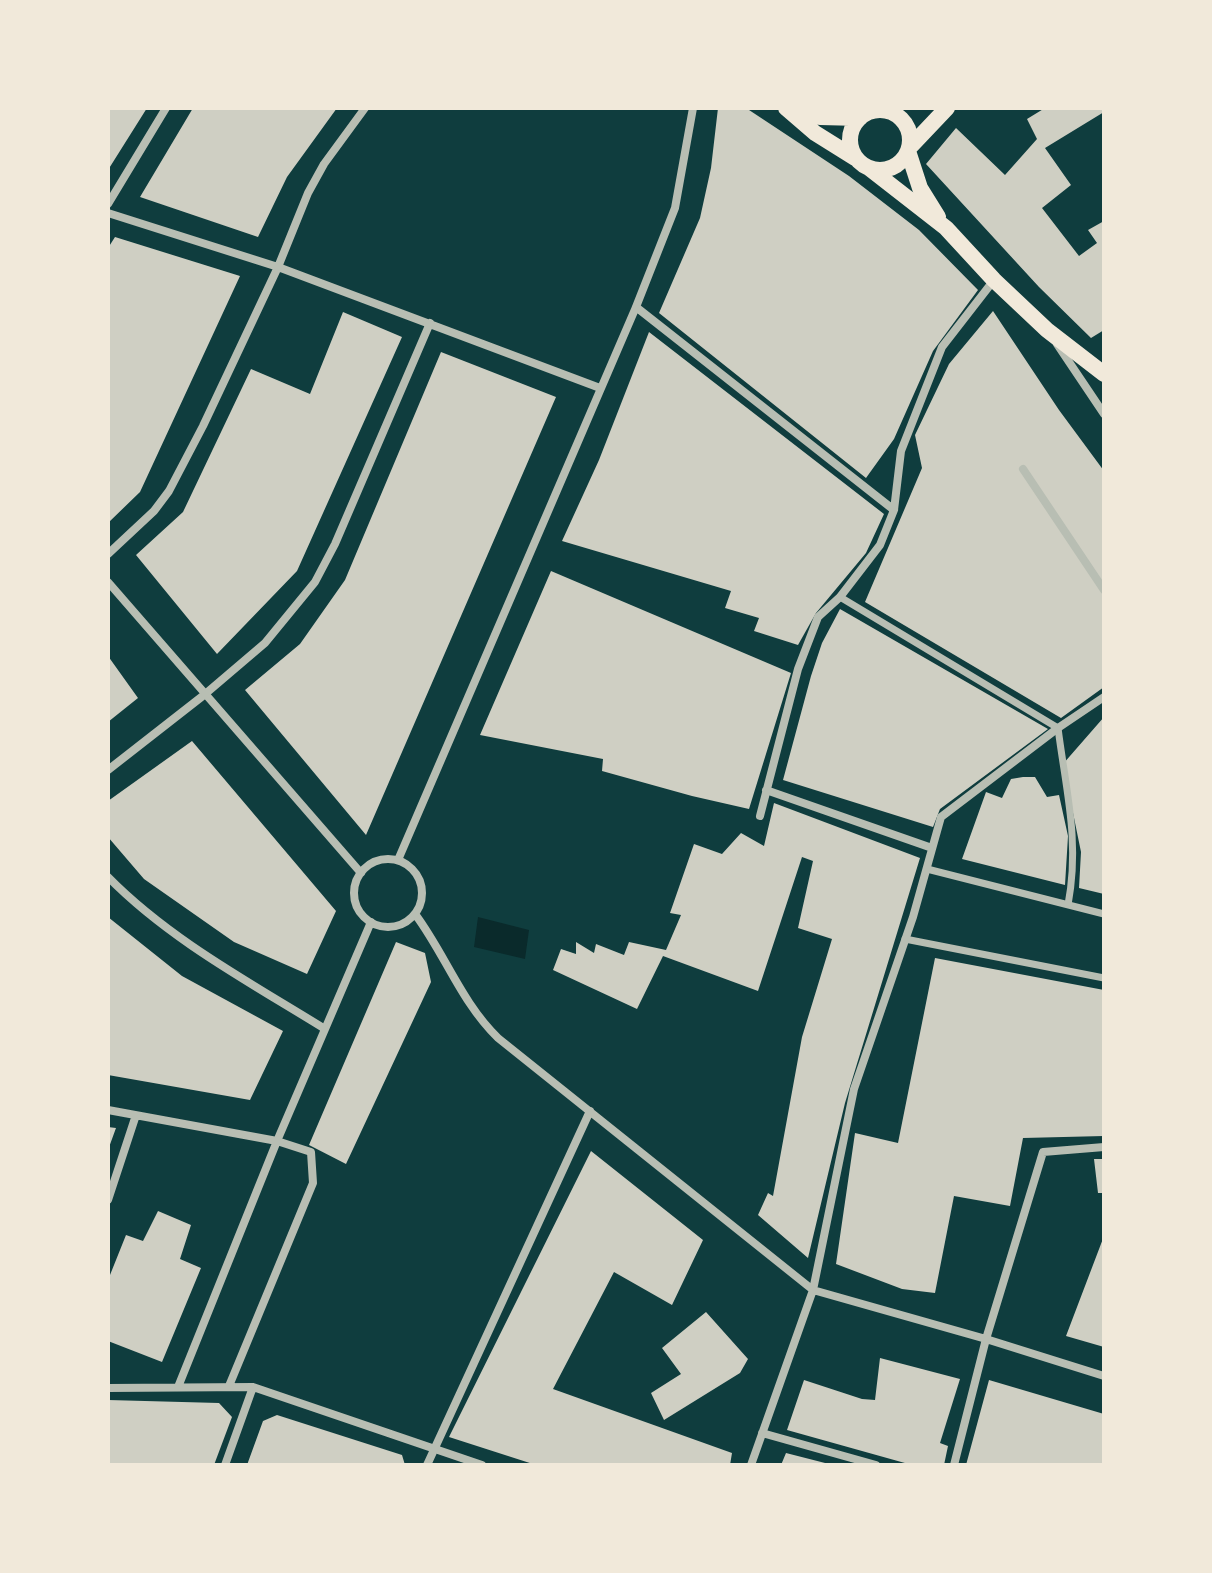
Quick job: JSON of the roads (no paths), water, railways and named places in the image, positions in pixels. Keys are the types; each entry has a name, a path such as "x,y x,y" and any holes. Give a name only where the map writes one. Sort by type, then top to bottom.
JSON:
{"main road":[{"path":"786,108 815,133 869,168 946,228 994,280 1047,330 1101,366"},
{"path":"800,108 820,117 860,118"},
{"path":"855,158 850,141 860,118 867,113 911,108"},
{"path":"869,168 887,170 896,166 947,108"},
{"path":"883,110 893,113 907,127 909,149 920,188 946,228"}],"street":[{"path":"108,204 166,108"},
{"path":"108,554 154,511 169,491 278,267 313,183 365,108"},
{"path":"398,860 636,307 675,208 693,108"},
{"path":"108,213 278,267 600,388"},
{"path":"760,816 798,669 818,617 840,597 880,545 894,510 901,451 917,404 942,347 994,280"},
{"path":"636,307 894,510"},
{"path":"108,770 265,643 315,582 335,544 430,323"},
{"path":"1047,330 1104,414"},
{"path":"1023,469 1104,590"},
{"path":"108,582 361,873"},
{"path":"840,597 1058,728"},
{"path":"751,1465 813,1290 854,1089 905,939 941,817 1104,697"},
{"path":"1058,728 1073,830 1074,874 1068,905"},
{"path":"766,790 932,848"},
{"path":"378,860 398,860 408,865 421,882 422,893 415,914 399,925 380,926 364,916 355,899 357,881 361,873 378,860"},
{"path":"927,869 1104,914"},
{"path":"108,877 199,950 325,1029"},
{"path":"415,914 439,948 468,1004 483,1024 813,1290 1104,1376"},
{"path":"178,1387 277,1141 371,922"},
{"path":"905,939 1104,978"},
{"path":"108,1110 277,1141 311,1152 313,1183 229,1386"},
{"path":"427,1465 590,1111"},
{"path":"108,1200 136,1115"},
{"path":"954,1465 986,1339 1043,1152 1104,1147"},
{"path":"225,1465 253,1387"},
{"path":"108,1388 253,1387 482,1465"},
{"path":"762,1433 876,1465"}],"water":[{"path":"478,917 529,930 525,959 474,947"}]}
